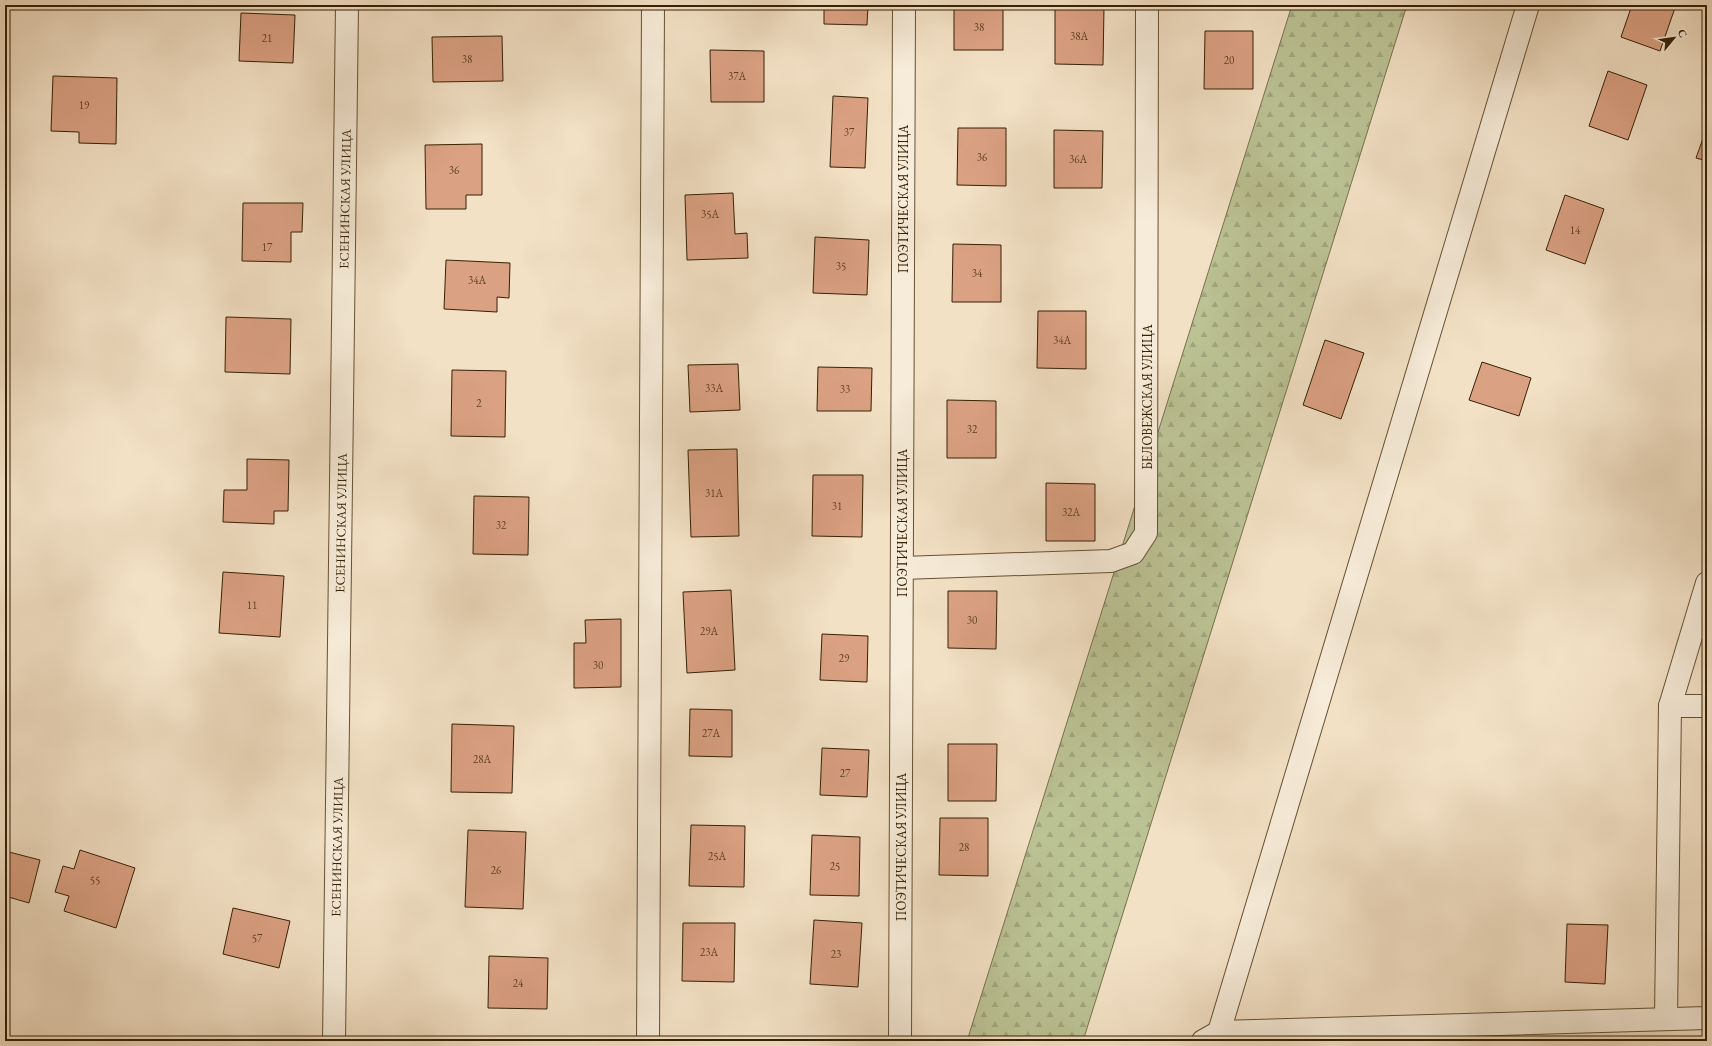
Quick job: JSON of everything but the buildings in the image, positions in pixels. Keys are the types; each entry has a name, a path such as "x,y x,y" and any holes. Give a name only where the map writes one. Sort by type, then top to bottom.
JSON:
{"street":[{"name":"ЕСЕНИНСКАЯ УЛИЦА","path":"334,1041 347,5"},
{"path":"648,1041 653,5"},
{"name":"ПОЭТИЧЕСКАЯ УЛИЦА","path":"900,1041 904,5"},
{"name":"БЕЛОВЕЖСКАЯ УЛИЦА","path":"902,568 1111,561 1133,553 1146,533 1147,5"},
{"path":"1528,5 1214,1038 1666,1018 1707,1018"},
{"path":"1666,1018 1670,706 1707,583"},
{"path":"1670,706 1707,706"}],"green space":[{"path":"1292,5 1407,5 1083,1041 967,1041"}]}
